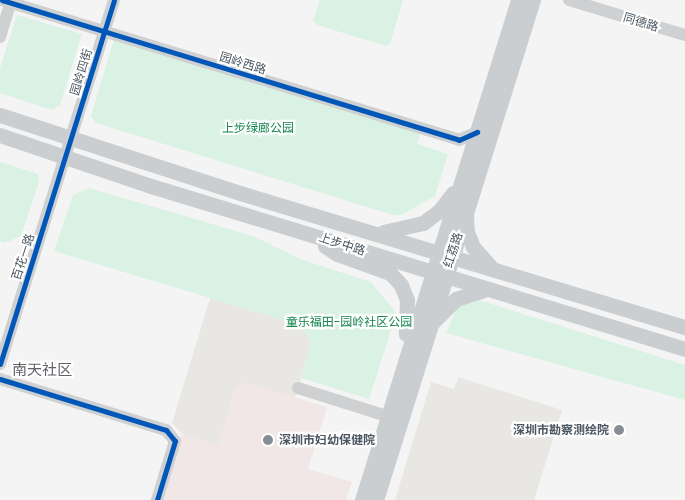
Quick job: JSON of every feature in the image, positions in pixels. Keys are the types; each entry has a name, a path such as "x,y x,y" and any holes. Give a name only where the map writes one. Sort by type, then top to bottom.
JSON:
{"main road":[{"name":"红荔路","path":"445,254 462,179 518,0"},
{"name":"红荔路","path":"362,500 400,374 445,254 470,194 533,0"},
{"name":"上步中路","path":"0,116 445,254 685,326"},
{"name":"上步中路","path":"0,135 151,186 685,349"},
{"path":"372,231 401,230 426,221 444,206 462,179"},
{"path":"470,194 466,215 467,232 480,258 495,269"},
{"path":"305,233 337,254 390,273 401,285 408,300 408,322 400,374"},
{"name":"红荔路","path":"376,500 428,330 438,275"},
{"path":"428,330 456,299 472,291 488,290"}],"street":[{"name":"园岭四街","path":"71,138 114,0"},
{"name":"同德路","path":"568,0 685,34"},
{"name":"园岭西路","path":"8,1 459,140 477,132"},
{"path":"0,36 8,1"},
{"name":"百花一路","path":"0,364 71,138"},
{"path":"0,379 166,430 175,441 157,500"},
{"path":"298,388 387,416"}],"shaded area":[{"path":"210,298 300,325 312,342 295,398 246,383 236,387 218,446 182,434 172,423"},
{"path":"458,377 562,410 534,500 395,500 431,382 454,389"},
{"name":"深圳市妇幼保健院","path":"246,383 327,407 308,469 352,482 346,500 162,500 182,434 218,445 236,387"}],"green space":[{"path":"320,0 403,0 390,44 386,46 317,25 313,20"},
{"path":"17,15 82,34 60,105 52,110 0,93 0,68"},
{"name":"上步绿廊公园","path":"114,39 421,133 417,144 448,154 435,196 401,215 393,215 96,123 91,116"},
{"path":"0,162 38,174 39,182 21,236 5,243 0,241"},
{"name":"童乐福田-园岭社区公园","path":"89,188 253,236 300,259 371,282 394,310 395,318 369,399 301,378 312,342 300,325 54,251 73,195"},
{"path":"479,300 685,365 685,400 446,333 457,307"}],"cycle path":[{"path":"2,0 459,140 477,132"},
{"path":"0,364 114,0"},
{"path":"0,379 166,430 175,441 157,500"}],"place":[{"name":"深圳市勘察测绘院","path":"619,430"},
{"name":"深圳市妇幼保健院","path":"268,440"}],"district":[{"name":"南天社区","path":"42,370"}]}
